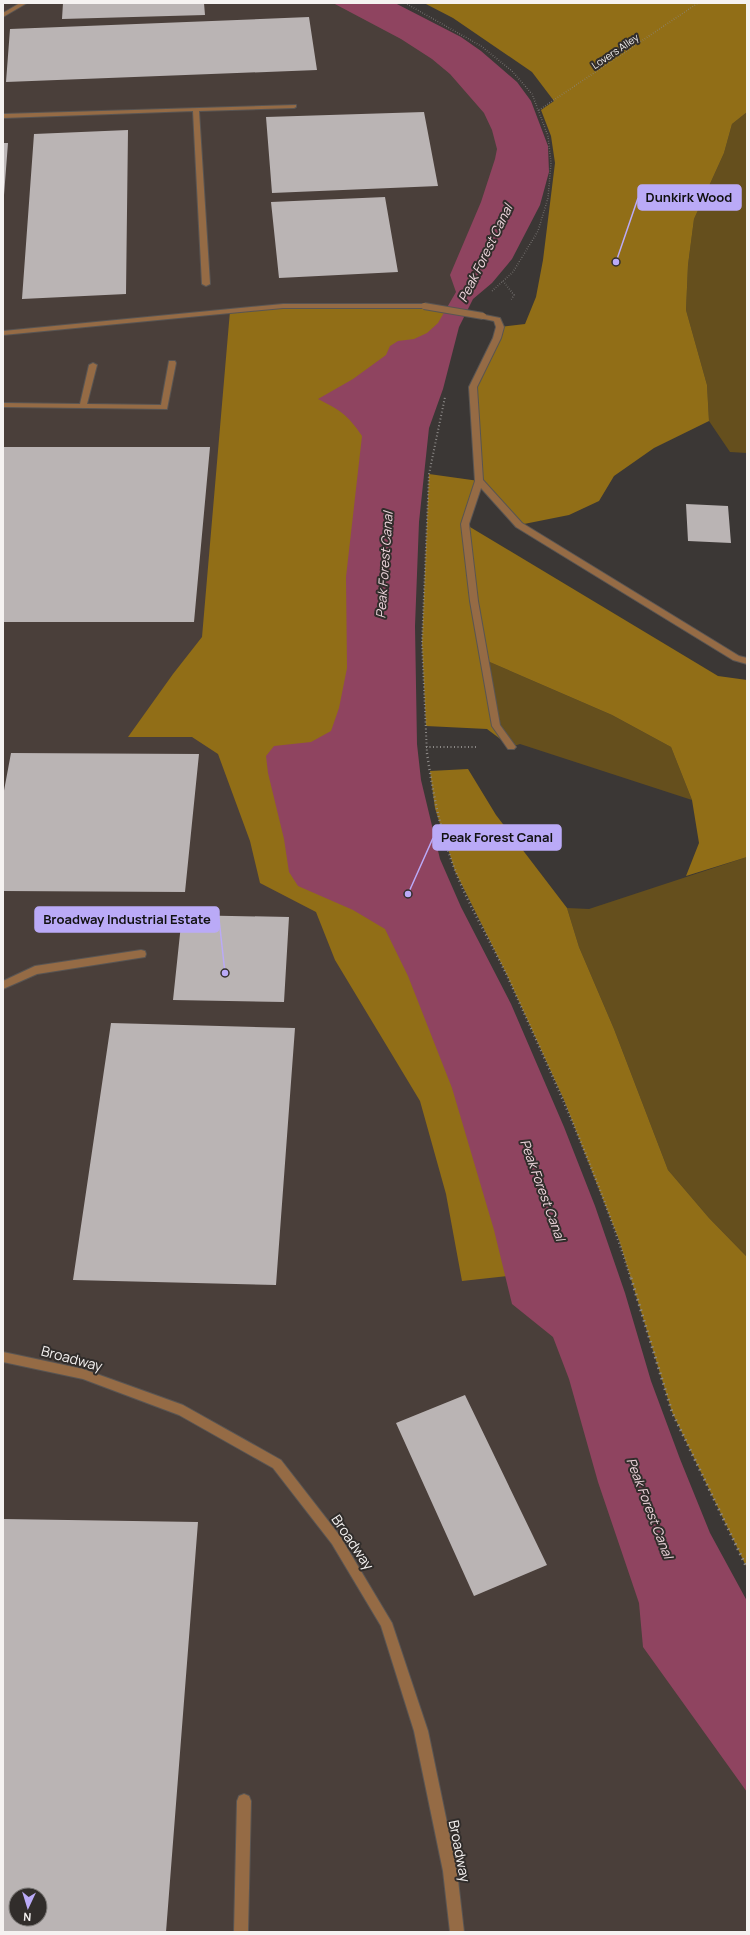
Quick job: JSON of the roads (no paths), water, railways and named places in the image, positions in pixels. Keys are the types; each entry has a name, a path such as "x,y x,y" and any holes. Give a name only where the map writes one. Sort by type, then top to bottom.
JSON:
{"street":[{"path":"3,15 24,3"},
{"path":"3,116 196,111 294,106"},
{"path":"196,111 206,284"},
{"path":"3,333 283,306 424,306 483,316 497,320 500,327 497,338 473,387 479,481 465,524 474,601 496,726 511,747"},
{"path":"3,406 164,406 172,363"},
{"path":"83,406 93,365"},
{"path":"479,481 519,525 736,658 747,661"},
{"path":"3,985 35,970 141,954"},
{"name":"Broadway","path":"3,1357 83,1374 183,1411 277,1464 336,1540 386,1623 421,1731 450,1871 457,1932"},
{"path":"241,1932 244,1801"}],"water":[{"path":"333,3 395,3 461,37 481,51 517,82 531,101 548,146 549,172 540,205 512,259 492,283 473,299 459,327 443,389 429,428 419,522 415,626 417,744 421,780 440,859 461,907 511,1004 564,1127 595,1206 625,1293 651,1381 680,1459 710,1533 747,1601 747,1792 643,1647 639,1603 598,1482 569,1379 553,1337 512,1304 494,1230 452,1088 408,976 385,929 353,910 298,886 289,872 284,839 268,773 266,756 274,746 311,742 331,731 339,708 347,668 346,577 362,436 348,418 332,406 318,399 353,379 386,355 390,346 398,341 414,339 427,333 438,323 456,292 450,275 481,202 497,149 492,130 484,113 450,74 432,59 401,39"}],"place":[{"name":"Dunkirk Wood","path":"616,262"},
{"name":"Peak Forest Canal","path":"408,894"},
{"name":"Broadway Industrial Estate","path":"225,973"}]}
